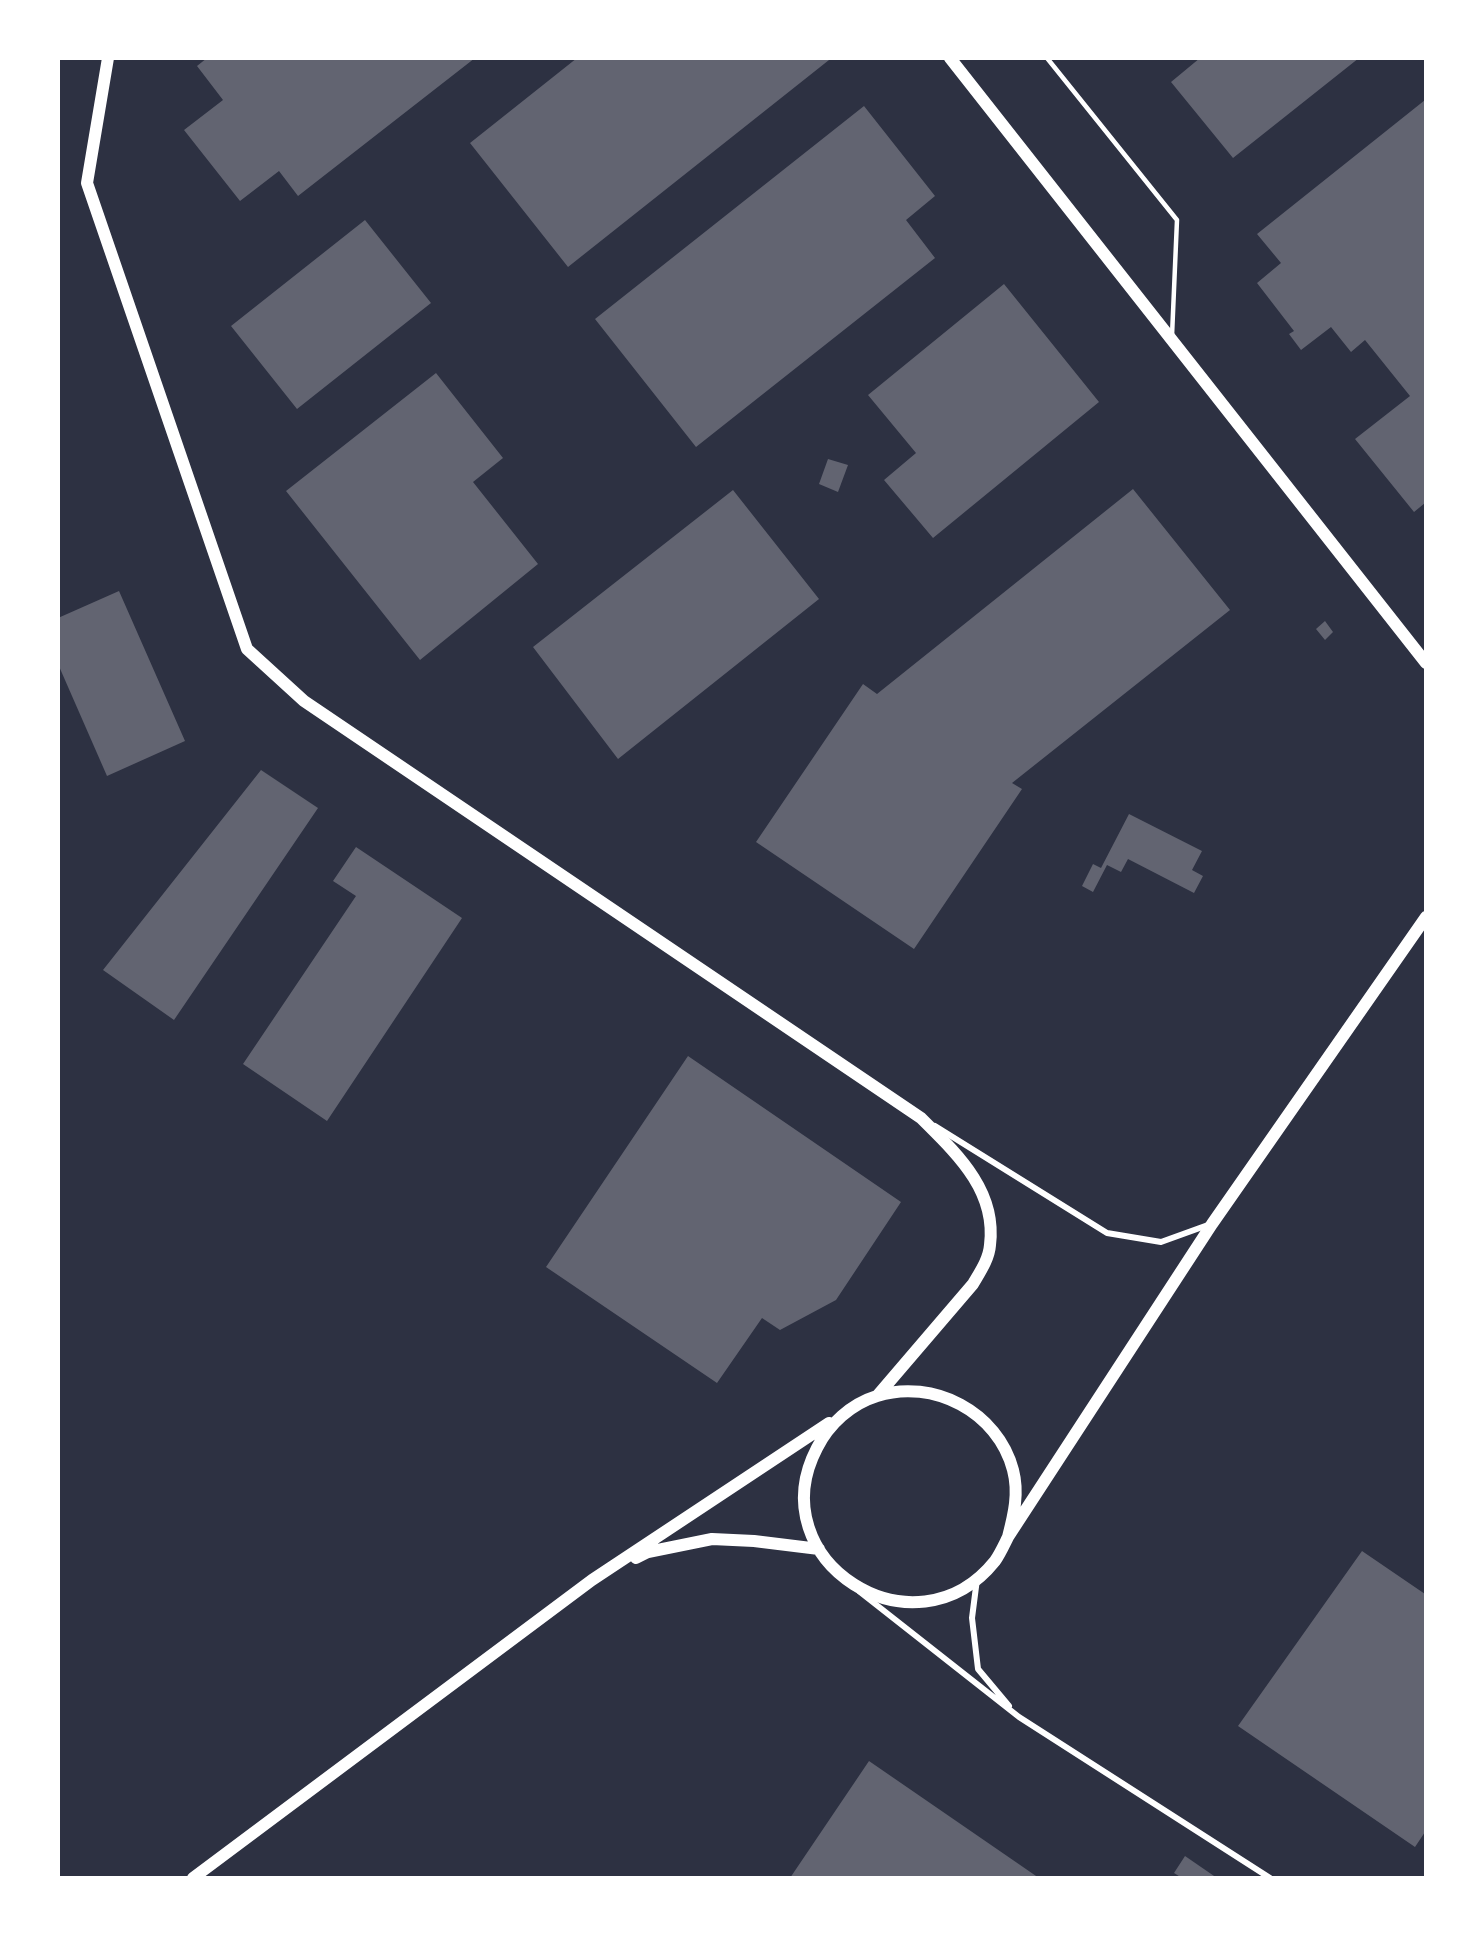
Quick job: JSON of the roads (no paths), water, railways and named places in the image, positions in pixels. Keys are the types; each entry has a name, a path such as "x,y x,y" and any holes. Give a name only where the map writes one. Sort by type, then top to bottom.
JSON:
{"main road":[{"path":"108,58 87,183 247,649 304,701 921,1118 964,1162 979,1187 991,1219 990,1246 983,1266 974,1284 878,1395"},
{"path":"950,58 1425,663"},
{"path":"845,1413 824,1435 810,1461 804,1491 807,1521 819,1549 831,1567 847,1581 871,1594 899,1602 927,1601 953,1593 977,1578 996,1560 1008,1537 1212,1224 1425,917"},
{"path":"193,1878 591,1580 861,1402 878,1395 912,1390 946,1396 976,1413 999,1438 1013,1470 1016,1503 1008,1537"},
{"path":"591,1580 648,1552 712,1539 754,1540 819,1549"}],"street":[{"path":"921,1118 1107,1233 1161,1242 1212,1224"},
{"path":"977,1578 972,1618 978,1669 1019,1718"},
{"path":"847,1581 1019,1718 1270,1878"}],"lane":[{"path":"1047,58 1177,220 1172,339"}]}
